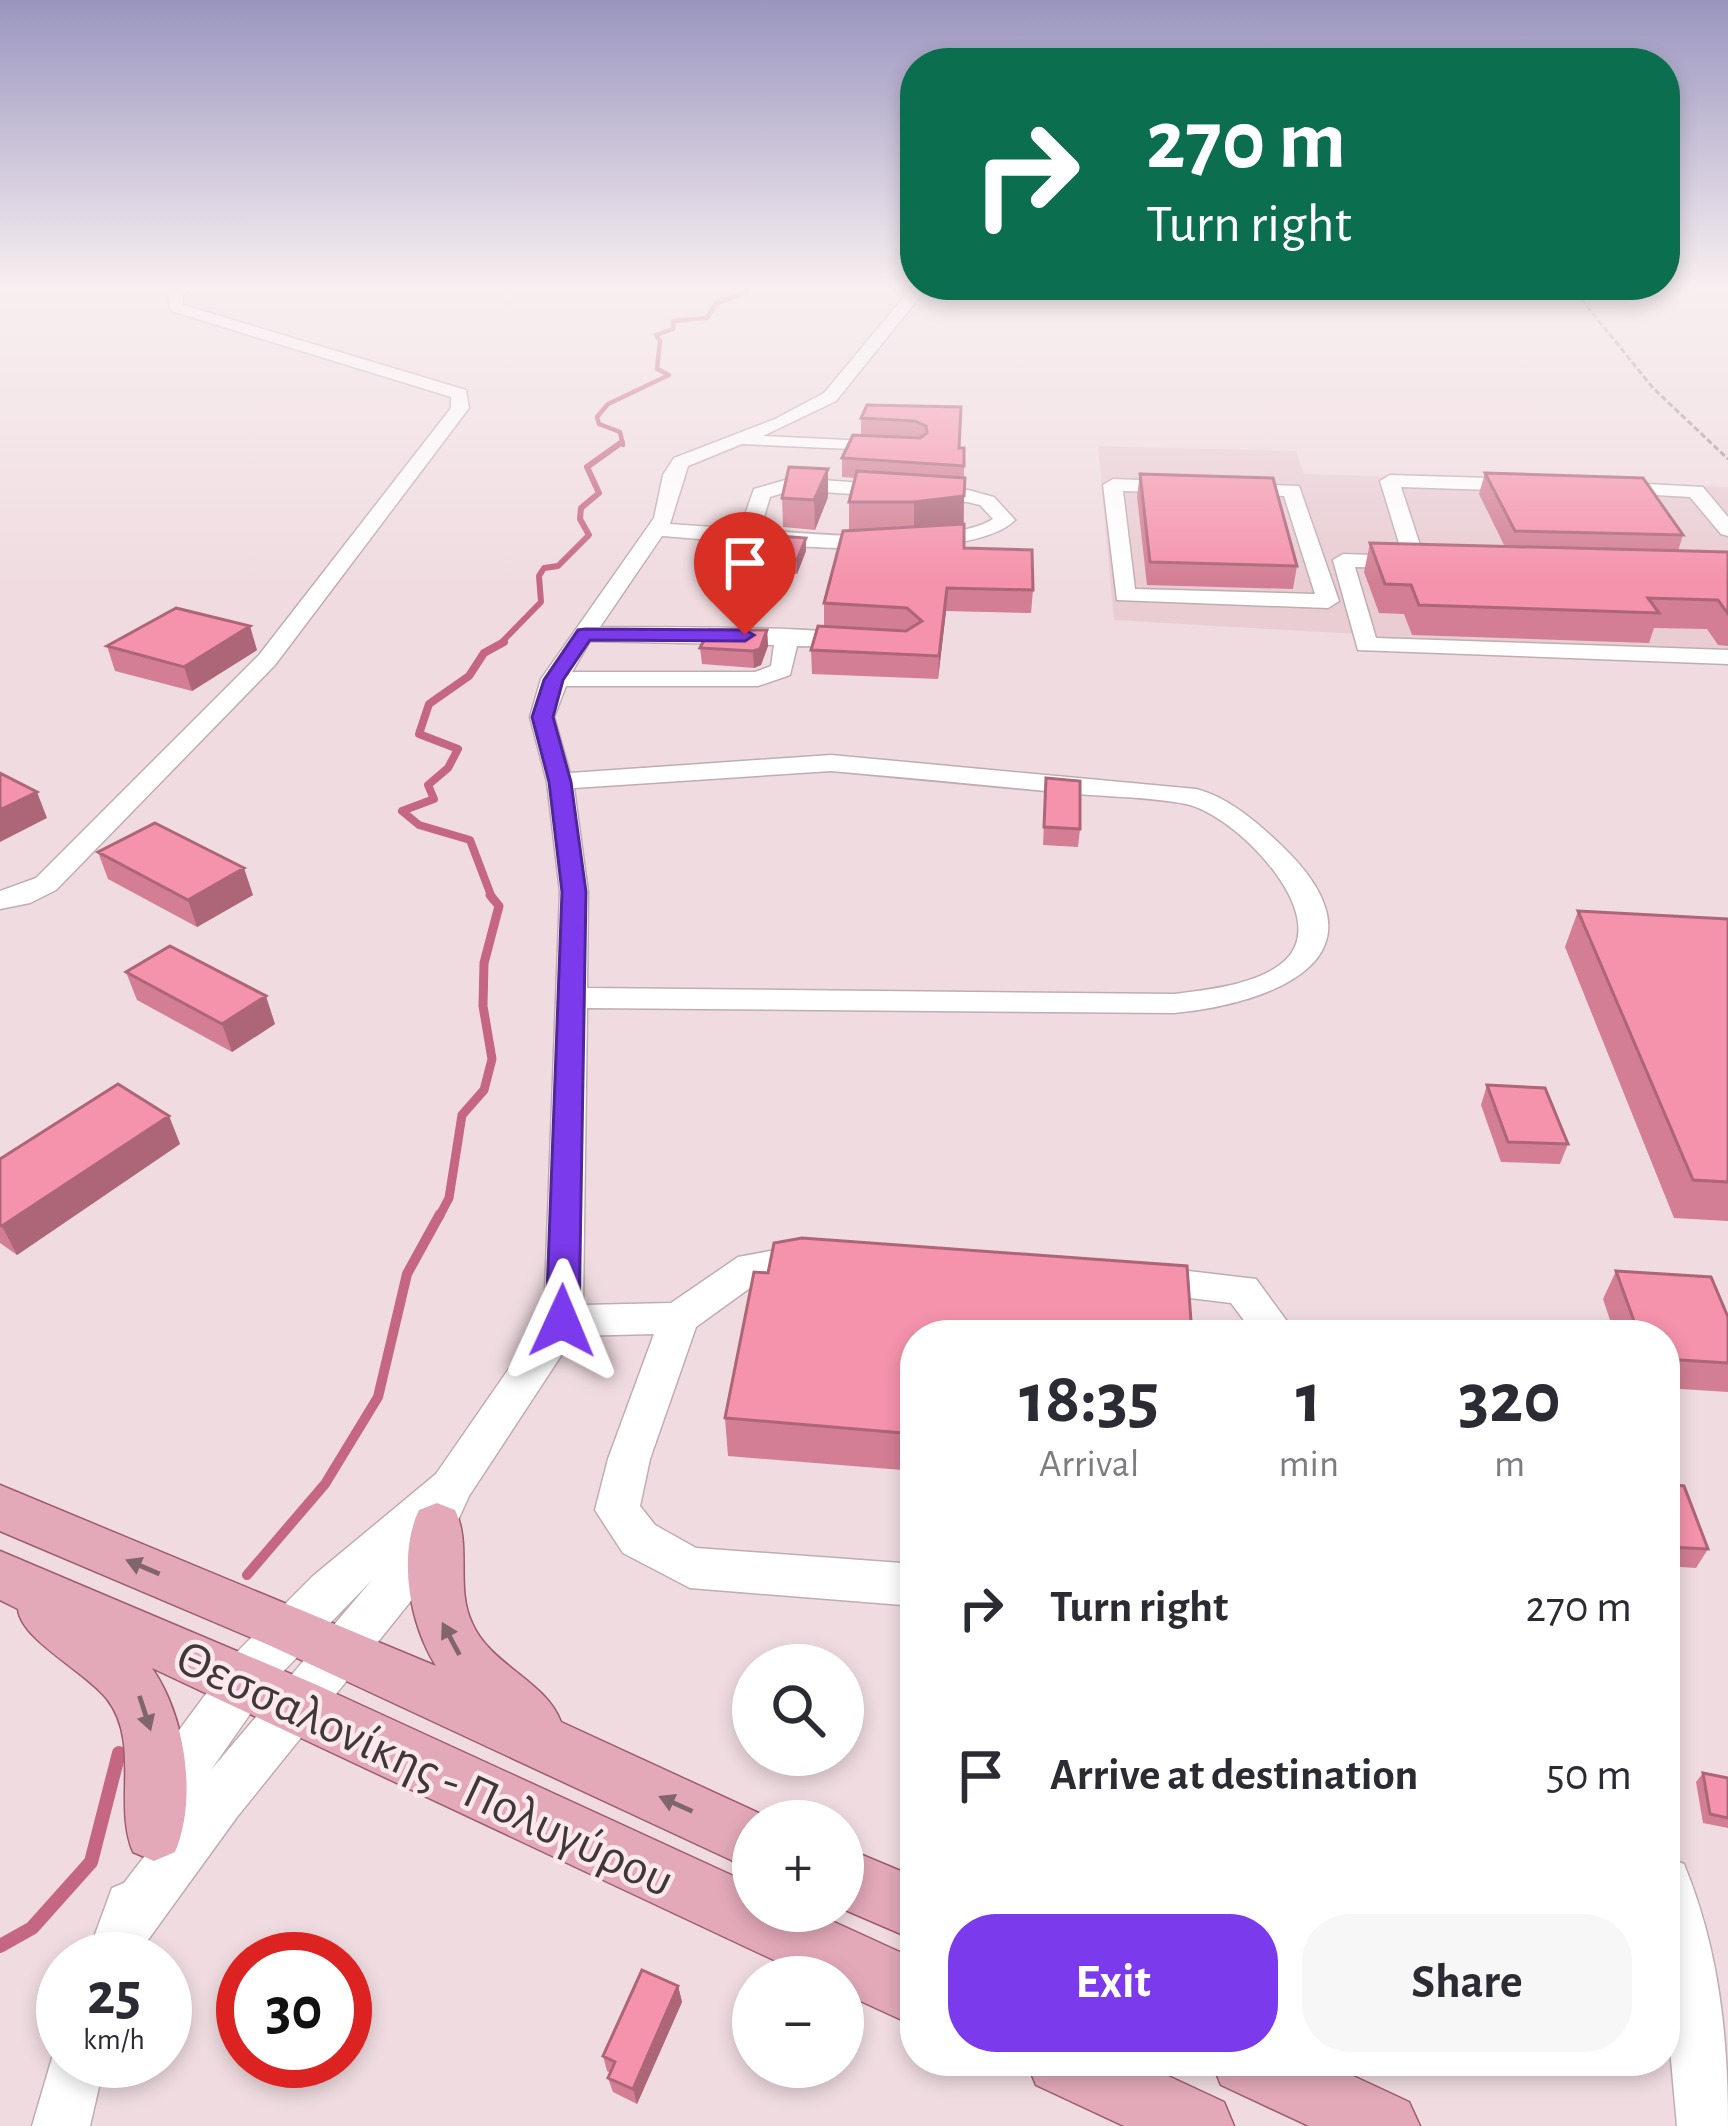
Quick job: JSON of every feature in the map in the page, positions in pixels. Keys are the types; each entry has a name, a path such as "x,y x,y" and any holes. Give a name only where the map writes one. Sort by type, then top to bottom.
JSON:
{"main road":[{"path":"444,1506 433,1580 440,1619 455,1651 484,1686 600,1770"},
{"name":"Θεσσαλονίκης - Πολυγύρου","path":"0,1508 315,1640 732,1829"},
{"path":"0,1578 117,1663 139,1692 152,1728 154,1831"},
{"name":"Θεσσαλονίκης - Πολυγύρου","path":"0,1578 272,1693 900,1986"},
{"path":"864,1887 900,1903"},
{"path":"1092,2076 1200,2126"},
{"path":"1277,2076 1385,2126"}],"street":[{"path":"0,901 46,884 267,660 460,409 460,394 428,384"},
{"path":"127,1932 272,1693 315,1640 419,1557 444,1506 562,1321 574,892 560,782 542,717 554,680 664,518 672,475 681,462 781,423 830,397 841,384"},
{"path":"729,440 914,448"},
{"path":"1457,560 1412,554 1390,481 1555,486"},
{"path":"656,529 748,536 820,541 951,538 996,531 1005,520 987,501 968,496 792,484 761,493 748,536"},
{"path":"1113,484 1292,490 1313,557 1328,601 1124,595 1113,484"},
{"path":"1578,487 1696,491 1728,530"},
{"path":"1313,557 1457,560"},
{"path":"1457,560 1343,560 1366,644 1728,657"},
{"path":"585,634 787,635 882,642"},
{"path":"554,680 758,679 782,670 787,635"},
{"path":"560,782 614,774 831,763 1196,797 1232,812 1285,864 1311,908 1313,932 1306,954 1291,975 1254,991 1191,999 876,1004 571,998"},
{"path":"562,1321 680,1318 751,1267 802,1257 849,1259"},
{"path":"1103,1277 1242,1289 1266,1320"},
{"path":"680,1318 628,1459 617,1510 639,1539 690,1568 900,1584"},
{"path":"123,1932 154,1831 179,1775 272,1693"},
{"path":"1680,1916 1693,1971 1706,2126"},
{"path":"61,2126 70,2088"}],"path":[{"path":"1650,384 1728,459"}],"shaded area":[{"path":"1098,446 1296,451 1304,474 1728,487 1728,660 1363,649 1356,634 1114,620"}],"building":[{"path":"867,405 961,407 959,448 964,448 964,466 842,458 853,435 920,438 927,433 926,426 915,421 861,418"},
{"path":"789,467 828,469 814,500 782,498"},
{"path":"857,471 965,478 964,496 849,502"},
{"path":"1485,473 1643,478 1683,535 1515,531"},
{"path":"1140,474 1273,478 1297,566 1150,562"},
{"path":"964,524 964,548 1032,550 1033,590 947,588 939,656 811,650 818,626 906,631 922,621 907,608 824,603 843,531"},
{"path":"709,531 806,538 797,560 701,559"},
{"path":"1370,543 1728,552 1728,614 1718,600 1648,598 1659,613 1419,605 1411,585 1385,584"},
{"path":"176,608 250,626 184,667 107,646"},
{"path":"709,630 767,630 760,649 753,651 700,648"},
{"path":"0,773 37,792 0,810"},
{"path":"1046,778 1080,781 1080,829 1044,827"},
{"path":"155,823 244,868 188,900 98,852"},
{"path":"1578,911 1728,919 1728,1182 1693,1180"},
{"path":"170,946 266,996 222,1024 126,972"},
{"path":"118,1084 169,1116 0,1225 0,1159"},
{"path":"1487,1085 1545,1088 1568,1144 1508,1142"},
{"path":"802,1238 1187,1266 1191,1320 900,1320 900,1433 725,1418 754,1272 768,1273 774,1243"},
{"path":"1616,1271 1711,1277 1728,1317 1728,1363 1680,1360 1680,1320 1634,1320"},
{"path":"1680,1486 1684,1486 1708,1549 1680,1548"},
{"path":"1703,1773 1728,1778 1728,1818 1710,1814"},
{"path":"642,1970 678,1986 633,2089 608,2078 615,2062 603,2056"}],"waterway":[{"path":"623,445 620,432 599,424 597,417 608,404 650,384"},
{"path":"500,644 541,602 539,576 544,568 558,566 589,535 580,519 581,508 599,493 587,467 622,442"},
{"path":"500,644 504,642"},
{"path":"492,897 470,840 419,825 402,811 434,799 428,785 448,768 458,749 419,734 429,704 469,676 484,653 500,644"},
{"path":"439,1217 449,1198 462,1115 484,1090 492,1059 483,1006 484,963 499,906 492,897"},
{"path":"247,1575 325,1484 378,1397 407,1274 440,1214"},
{"path":"0,1946 32,1928 91,1862 119,1753"}],"route":[{"path":"562,1321 574,892 560,782 542,717 554,680 585,634 745,635"}]}
